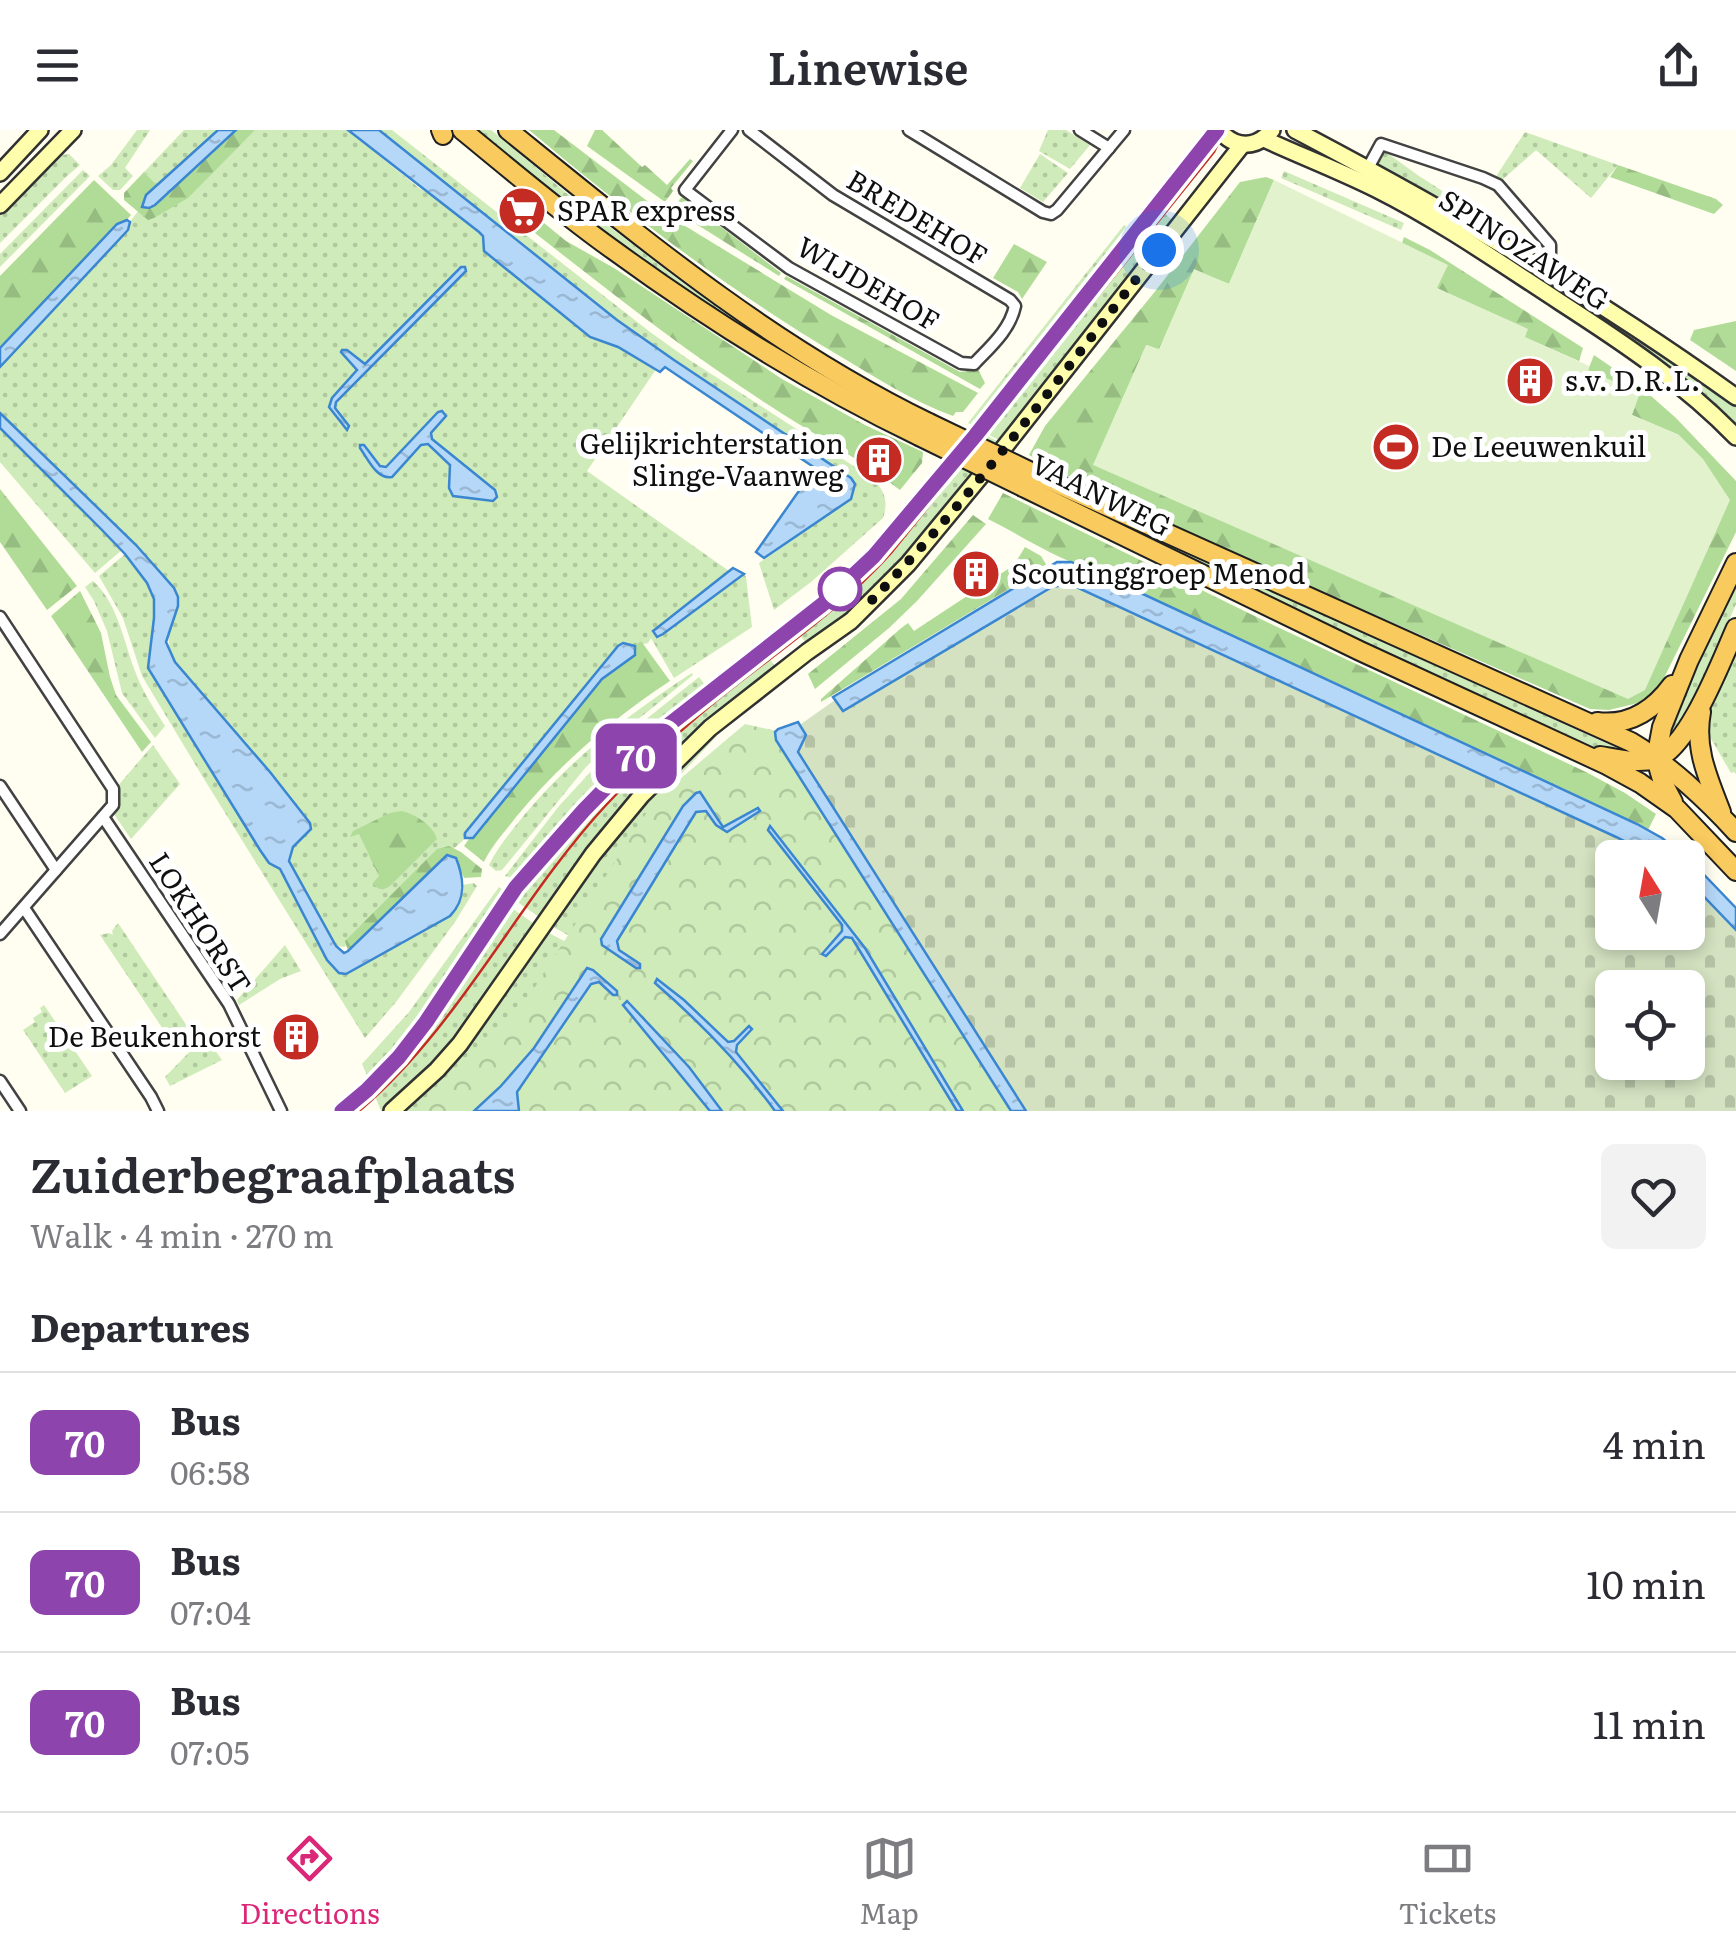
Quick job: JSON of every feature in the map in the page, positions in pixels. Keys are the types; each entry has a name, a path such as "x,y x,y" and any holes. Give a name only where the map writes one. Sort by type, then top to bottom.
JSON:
{"highway":[{"name":"VAANWEG","path":"462,130 610,248 814,380 1028,480 1360,652 1640,783 1677,809 1736,871"},
{"name":"VAANWEG","path":"508,130 720,298 894,406 924,430"},
{"path":"538,206 564,212"},
{"name":"VAANWEG","path":"1028,480 1631,742 1656,759 1736,832"},
{"path":"1677,809 1656,759 1664,719 1736,563"},
{"path":"1580,753 1632,761 1666,754 1681,737 1704,697 1736,628"},
{"path":"1582,720 1604,724 1637,717 1665,694 1689,660"},
{"path":"1704,697 1698,728 1699,750 1722,817"}],"main road":[{"path":"0,172 40,130"},
{"path":"0,205 73,130"},
{"path":"342,1111 399,1057 516,887 584,810 661,731 823,604 874,556 975,436 1218,130 1242,145 1253,144 1268,135"},
{"name":"SPINOZAWEG","path":"1295,130 1493,238 1688,362 1736,397"},
{"name":"SPINOZAWEG","path":"1268,135 1414,209 1602,329 1714,414 1736,438"},
{"path":"392,1111 438,1070 460,1044 593,854 642,796 710,728 851,620 908,564 1242,145"}],"street":[{"name":"WIJDEHOF","path":"732,130 685,190 789,268 961,364 974,364 1004,331 1016,306"},
{"name":"BREDEHOF","path":"749,130 833,195 1016,306"},
{"path":"909,130 1051,214 1124,130"},
{"path":"1080,130 1109,148"},
{"name":"SPINOZAWEG","path":"1368,168 1381,144 1498,186 1550,245 1550,273"},
{"path":"0,616 113,788 113,805 0,934"},
{"path":"0,786 56,870"},
{"name":"LOKHORST","path":"103,817 229,1004 280,1111"},
{"path":"24,908 158,1111"},
{"path":"0,1081 20,1111"}],"green space":[{"path":"137,130 150,130 125,168 133,176 120,190 113,190 98,176"},
{"path":"184,130 218,130 157,185 144,172"},
{"path":"236,130 347,130 419,188 465,215 481,233 485,253 588,333 661,362 587,471 729,571 654,631 656,636 744,574 746,577 752,627 674,678 651,638 648,643 635,646 602,674 469,835 344,947 336,946 289,864 293,847 309,832 310,823 171,654 170,628 178,606 136,545 0,413 0,367 128,231 129,223 142,206 146,207"},
{"path":"236,130 255,130 188,198 148,220 124,200 124,193 144,172 157,185 146,195 146,207 164,196"},
{"path":"379,130 392,130 685,357 872,478 884,496 883,518 774,610 759,563 851,499 851,478 617,320"},
{"path":"474,130 491,130 581,205 750,332 581,216"},
{"path":"529,130 554,130 659,210 831,315 978,393 963,412 953,416 880,380 718,277"},
{"path":"595,130 602,130 667,185 690,159 693,161 665,202 587,146"},
{"path":"1048,130 1066,130 1090,145 1070,169 1039,151"},
{"path":"1525,132 1618,165 1591,198 1536,150 1501,181 1495,178"},
{"path":"1383,150 1544,256 1543,265 1538,262 1540,258 1375,163"},
{"path":"69,154 80,165 0,243 0,210 62,155"},
{"path":"1040,154 1068,173 1043,202 1020,188"},
{"path":"1618,165 1716,199 1723,205 1714,214 1610,177"},
{"path":"83,170 90,176 0,267 0,254"},
{"path":"1284,171 1404,223 1401,230 1281,178"},
{"path":"1266,177 1274,180 1229,284 1194,270 1159,350 1147,345 1094,464 1679,435 1632,415 1588,370 1594,355 1642,388 1676,418 1736,481 1736,532 1662,682 1651,694 1638,703 1609,710 1590,709 1172,526 1029,455 1045,426 1240,182"},
{"path":"94,180 131,215 117,224 0,348 0,276"},
{"name":"De Leeuwenkuil","path":"1274,180 1448,265 1437,288 1528,329 1525,337 1640,393 1632,415 1679,435 1703,459 1730,500 1645,690 1628,699 1093,465 1146,345 1159,349 1194,269 1229,284"},
{"path":"682,197 781,273 779,276 677,212 674,206"},
{"path":"1159,209 1176,223 1001,441 981,431"},
{"path":"544,223 782,379 923,452 922,463 900,490 734,382 648,320 535,233"},
{"path":"1124,225 1133,232 976,427 968,423"},
{"path":"1404,237 1583,348 1579,361 1524,337 1527,329 1436,288 1402,243"},
{"path":"1014,244 1047,262 1022,299 1018,292 993,278"},
{"path":"786,276 960,372 978,369 985,383 980,389 784,279"},
{"path":"1616,321 1736,401 1736,425 1683,379 1610,330"},
{"path":"1736,321 1736,371 1690,340 1694,330"},
{"path":"0,428 122,550 95,573 0,462"},
{"path":"983,434 999,442 899,566 848,615 814,642 811,639 806,643 796,630"},
{"path":"1029,478 1628,753 1595,747 1363,643 1028,481"},
{"path":"0,489 77,586 47,610 0,542"},
{"path":"1003,493 1586,772 1656,814 1648,830 1048,551 988,519"},
{"path":"973,515 986,524 917,601 815,689 808,674 901,599"},
{"path":"1025,547 1041,556 1047,566 821,702 900,629 908,623 914,631 1014,565"},
{"path":"125,554 154,599 148,668 260,850 280,869 327,960 339,973 462,897 463,885 477,886 455,922 365,1038 142,676 123,618 99,576"},
{"path":"1736,579 1736,604 1679,729 1670,738 1672,717"},
{"path":"93,581 115,613 140,683 165,726 155,738 122,693 107,631 85,587"},
{"path":"1058,584 1079,587 1622,840 1595,840 1595,950 1705,950 1705,898 1736,930 1736,1111 1026,1111 797,749 806,735 801,724 835,700 844,711"},
{"path":"80,591 101,633 116,695 151,742 142,752 51,616"},
{"path":"641,641 670,681 627,711 569,761 516,817 484,862 464,846 602,679 635,655 635,646"},
{"path":"1736,645 1736,774 1731,773 1703,725"},
{"path":"761,657 769,658 774,665 773,673 708,724 542,919 513,899 631,765"},
{"path":"692,673 586,767 502,870 496,871 489,865 525,814 582,755"},
{"path":"699,677 706,686 585,795 520,869 523,873 518,879 505,876 559,806 620,740"},
{"path":"745,724 781,732 1019,1111 417,1111 510,1026 654,801"},
{"path":"726,726 650,812 573,938 548,924 644,806"},
{"path":"153,745 180,784 131,839 112,811 120,797 116,788"},
{"path":"401,811 423,821 437,839 390,886 380,889 373,883 379,876 359,834 350,837 353,831"},
{"path":"449,846 482,869 481,877 464,878 458,863 447,855 348,951 345,941 437,849"},
{"path":"499,887 508,894 489,919 485,917 417,1019 368,1078 362,1064 409,1012"},
{"path":"509,906 537,926 435,1067 381,1111 373,1091"},
{"path":"118,923 189,1029 171,1041 100,935 113,935"},
{"path":"547,932 570,944 514,1029 419,1111 405,1111 456,1061"},
{"path":"285,945 301,971 280,979 239,1005 237,1000"},
{"path":"44,1005 92,1076 65,1093 23,1030 35,1022 33,1018"},
{"path":"205,1036 222,1060 170,1086 165,1077"}],"water":[{"path":"218,130 236,130 155,205 142,207 146,195"},
{"path":"348,130 379,130 617,320 851,478 855,484 851,499 764,558 756,552 815,468 665,367 660,372 618,347 590,337 484,251 479,232"},
{"path":"127,220 128,230 0,367 0,348 117,224"},
{"path":"461,267 466,271 336,402 335,408 349,426 347,430 329,407 332,398 357,370 342,350 365,364"},
{"path":"442,411 446,416 431,433 432,439 495,490 497,497 493,501 453,496 449,488 450,465 428,444 421,445 392,477 377,472 360,448 364,445 380,466 386,467"},
{"path":"0,413 136,545 174,588 178,606 166,642 175,662 310,823 311,829 293,847 289,861 336,946 344,953 348,951 447,855 456,858 462,881 459,903 450,916 346,974 339,973 327,960 280,869 269,863 260,850 148,668 154,599 147,583 125,554 0,428"},
{"path":"1057,562 1071,562 1664,840 1622,840 1070,584 1052,587 843,711 833,697"},
{"path":"733,568 744,574 657,637 653,631"},
{"path":"623,643 635,646 635,655 602,679 473,838 465,838 465,833"},
{"path":"798,722 806,735 798,752 1026,1111 1011,1111 776,740 778,729"},
{"path":"700,792 723,827 758,808 760,811 727,832 706,811 696,812 617,941 619,950 640,964 636,968 602,945 601,939 683,806"},
{"path":"770,826 865,948 963,1111 957,1111 852,938 845,937 826,956 822,954 842,931 842,925 768,830"},
{"path":"1705,876 1736,908 1736,930 1705,898"},
{"path":"587,968 617,995 599,982 591,984 517,1092 519,1111 474,1111 534,1048"},
{"path":"657,979 728,1042 749,1026 752,1029 737,1045 736,1052 783,1111 775,1111 719,1044 655,983"},
{"path":"627,1001 689,1067 722,1111 710,1111 623,1005"}],"tram line":[{"path":"359,1111 395,1077 459,1002 545,881 620,790 688,725 829,612 891,553 1214,152 1225,130"}],"bus line":[{"name":"70","path":"342,1111 399,1057 516,887 584,810 661,731 823,604 874,556 975,436 1217,130"}],"place":[{"name":"SPAR express","path":"522,211"},
{"name":"s.v. D.R.L.","path":"1530,381"},
{"name":"De Leeuwenkuil","path":"1396,447"},
{"name":"Gelijkrichterstation Slinge-Vaanweg","path":"879,460"},
{"name":"Scoutinggroep Menod","path":"976,574"},
{"name":"De Beukenhorst","path":"296,1037"}],"route":[{"path":"840,589 870,602 908,564 1159,250"}]}
